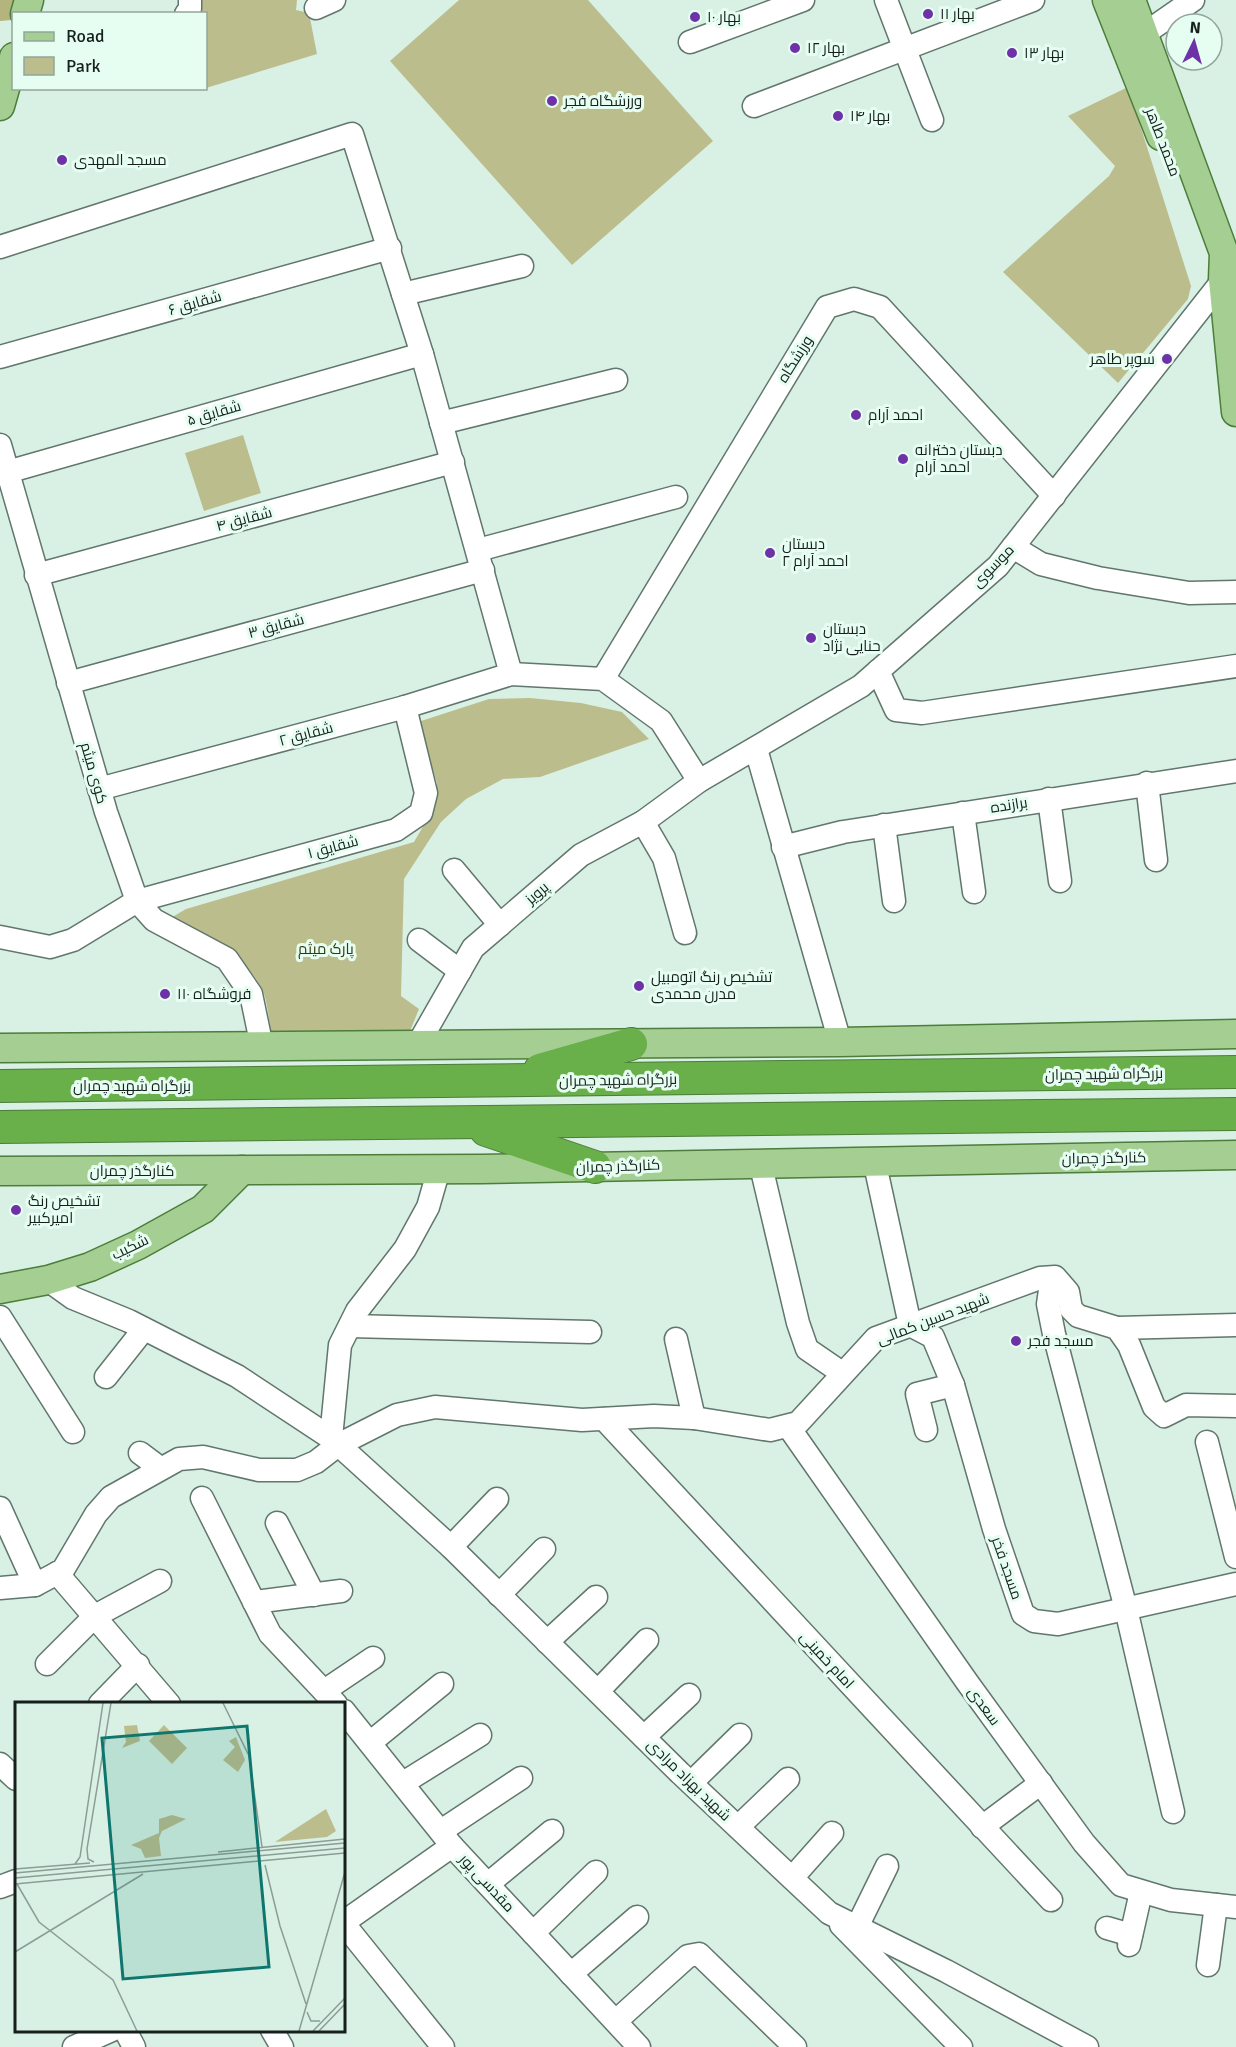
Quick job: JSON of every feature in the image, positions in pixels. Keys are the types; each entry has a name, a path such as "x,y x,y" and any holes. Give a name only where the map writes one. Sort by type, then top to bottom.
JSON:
{"highway":[{"path":"496,1082 631,1044"},
{"name":"بزرگراه شهید چمران","path":"0,1086 1236,1072"},
{"path":"0,1127 1236,1114"},
{"path":"465,1123 595,1167"}],"main road":[{"name":"محمد طاهر","path":"1107,0 1209,262 1230,277"},
{"name":"محمد طاهر","path":"1131,0 1224,253 1230,277 1236,412"},
{"path":"0,106 12,64"},
{"path":"0,1048 840,1042 1236,1034"},
{"name":"کنارگذر چمران","path":"0,1171 595,1167 760,1162 1236,1155"},
{"name":"شکیب","path":"0,1289 48,1280 90,1267 203,1209 242,1170"}],"street":[{"path":"690,42 803,0"},
{"path":"886,0 932,120"},
{"path":"753,105 1033,0"},
{"path":"1144,34 1193,0"},
{"path":"0,247 352,134 422,354 511,674 603,679 661,721 699,781"},
{"name":"شقایق ۶","path":"0,357 390,248"},
{"path":"403,294 522,266"},
{"name":"موسوی","path":"699,781 861,686 998,566 1230,277"},
{"name":"ورزشگاه","path":"603,679 827,307 854,299 880,308 1054,496"},
{"name":"شقایق ۵","path":"8,472 422,354"},
{"path":"441,423 616,380"},
{"name":"کوی میثم","path":"0,445 99,789 137,901 154,920 227,959 252,994 262,1047"},
{"name":"شقایق ۴","path":"36,575 453,462"},
{"name":"شقایق ۳","path":"68,683 481,560 676,497"},
{"path":"1013,547 1041,564 1098,578 1189,593 1236,592"},
{"path":"878,671 896,710 922,714 1236,666"},
{"name":"شقایق ۲","path":"99,789 405,707 511,674"},
{"name":"شقایق ۱","path":"0,937 51,947 73,940 137,901 396,830 421,813 426,793 405,707"},
{"path":"756,749 840,1042"},
{"name":"برازنده","path":"783,847 843,832 884,825 1236,771"},
{"name":"پرویز","path":"417,1046 473,948 581,855 643,822 699,781"},
{"path":"1147,783 1156,860"},
{"path":"1049,799 1060,881"},
{"path":"963,813 974,892"},
{"path":"643,822 664,858 685,933"},
{"path":"884,825 894,901"},
{"path":"454,870 500,925"},
{"path":"419,940 460,972"},
{"path":"874,1160 910,1324"},
{"path":"760,1162 798,1323 807,1348 842,1373"},
{"path":"334,1442 340,1345 357,1311 405,1249 428,1207 439,1169"},
{"name":"شهید حسین کمالی","path":"788,1426 798,1423 876,1338 1040,1278 1055,1277 1060,1283"},
{"name":"شهید بهزاد مرادی","path":"48,1280 73,1298 144,1329 237,1376 334,1442 451,1547 691,1783 829,1913 1087,2047"},
{"path":"1173,1812 1126,1609 1052,1324 1048,1304 1050,1290 1060,1283 1068,1292 1071,1309 1078,1316 1117,1328 1236,1325"},
{"path":"0,1317 73,1432"},
{"name":"مسجد فخر","path":"910,1324 933,1337 953,1384 994,1529 1023,1614 1034,1621 1058,1624 1236,1584"},
{"path":"350,1326 590,1332"},
{"path":"1117,1328 1129,1345 1154,1407 1164,1416 1186,1405 1236,1406"},
{"path":"106,1377 144,1329"},
{"path":"676,1339 694,1419"},
{"path":"926,1430 917,1394 953,1384"},
{"path":"0,1588 5,1590 36,1585 60,1572 96,1514 111,1497 179,1459 203,1457 259,1470 297,1470 316,1462 334,1442 396,1416 435,1407 582,1420 654,1416 694,1419 770,1430 788,1426"},
{"name":"امام خمینی","path":"604,1419 1051,1900"},
{"name":"سعدی","path":"788,1426 966,1682 1084,1843 1121,1885 1171,1899 1226,1906"},
{"path":"1207,1442 1236,1557"},
{"path":"140,1453 160,1468"},
{"path":"202,1498 270,1634 330,1697 374,1658"},
{"path":"451,1547 497,1499"},
{"path":"0,1508 36,1585"},
{"path":"277,1522 314,1595"},
{"path":"499,1595 544,1549"},
{"path":"60,1572 167,1702"},
{"path":"47,1664 95,1616 160,1581"},
{"path":"254,1602 341,1591"},
{"path":"547,1642 596,1597"},
{"path":"598,1691 647,1640"},
{"path":"102,1702 138,1665"},
{"path":"371,1742 442,1684"},
{"path":"644,1737 689,1695"},
{"name":"مقدسی پور","path":"345,1712 447,1838 616,2021 633,2045"},
{"path":"403,1783 480,1735"},
{"path":"691,1783 740,1735"},
{"path":"0,1764 15,1778"},
{"path":"345,1922 521,1778"},
{"path":"738,1827 788,1779"},
{"path":"982,1827 1041,1783"},
{"path":"488,1884 552,1831"},
{"path":"792,1878 832,1833"},
{"path":"857,1927 887,1866"},
{"path":"533,1933 596,1872"},
{"path":"0,1887 15,1881"},
{"path":"1107,1928 1130,1940 1141,1892"},
{"path":"1208,1965 1226,1906"},
{"path":"829,1913 961,2047"},
{"path":"571,1974 637,1917"},
{"path":"345,1924 443,2047"},
{"path":"616,2021 688,1956 699,1954 795,2047"},
{"path":"74,2047 110,2032"},
{"path":"125,2032 134,2047"},
{"path":"273,2032 282,2047"}],"green space":[{"path":"0,0 18,0 14,12 12,12 12,20 0,21"},
{"path":"195,0 297,0 296,10 309,13 317,54 207,88 207,12 195,12"},
{"name":"ورزشگاه فجر","path":"459,0 588,0 713,141 572,265 390,61"},
{"path":"1128,87 1191,286 1188,299 1118,383 1003,272 1109,176 1115,166 1068,116"},
{"path":"243,435 261,493 204,511 185,453"},
{"name":"پارک میثم","path":"530,698 581,703 622,712 649,739 540,777 503,779 466,799 441,822 404,879 401,996 419,1009 408,1036 272,1037 263,991 256,978 235,956 210,938 169,919 186,909 414,842 435,806 437,783 418,722 489,699"}],"place":[{"name":"بهار ۱۱","path":"928,14"},
{"name":"بهار ۱۰","path":"695,17"},
{"name":"بهار ۱۲","path":"795,48"},
{"name":"بهار ۱۳","path":"1012,53"},
{"name":"ورزشگاه فجر","path":"552,101"},
{"name":"بهار ۱۴","path":"838,116"},
{"name":"مسجد المهدی","path":"62,160"},
{"name":"سوپر طاهر","path":"1167,359"},
{"name":"احمد آرام","path":"856,415"},
{"name":"دبستان دخترانه احمد آرام","path":"903,459"},
{"name":"دبستان احمد آرام ۲","path":"770,553"},
{"name":"دبستان حنایی نژاد","path":"811,638"},
{"name":"تشخیص رنگ اتومبیل مدرن محمدی","path":"639,986"},
{"name":"فروشگاه ۱۱۰","path":"165,994"},
{"name":"تشخیص رنگ امیرکبیر","path":"16,1210"},
{"name":"مسجد فجر","path":"1016,1341"}]}
